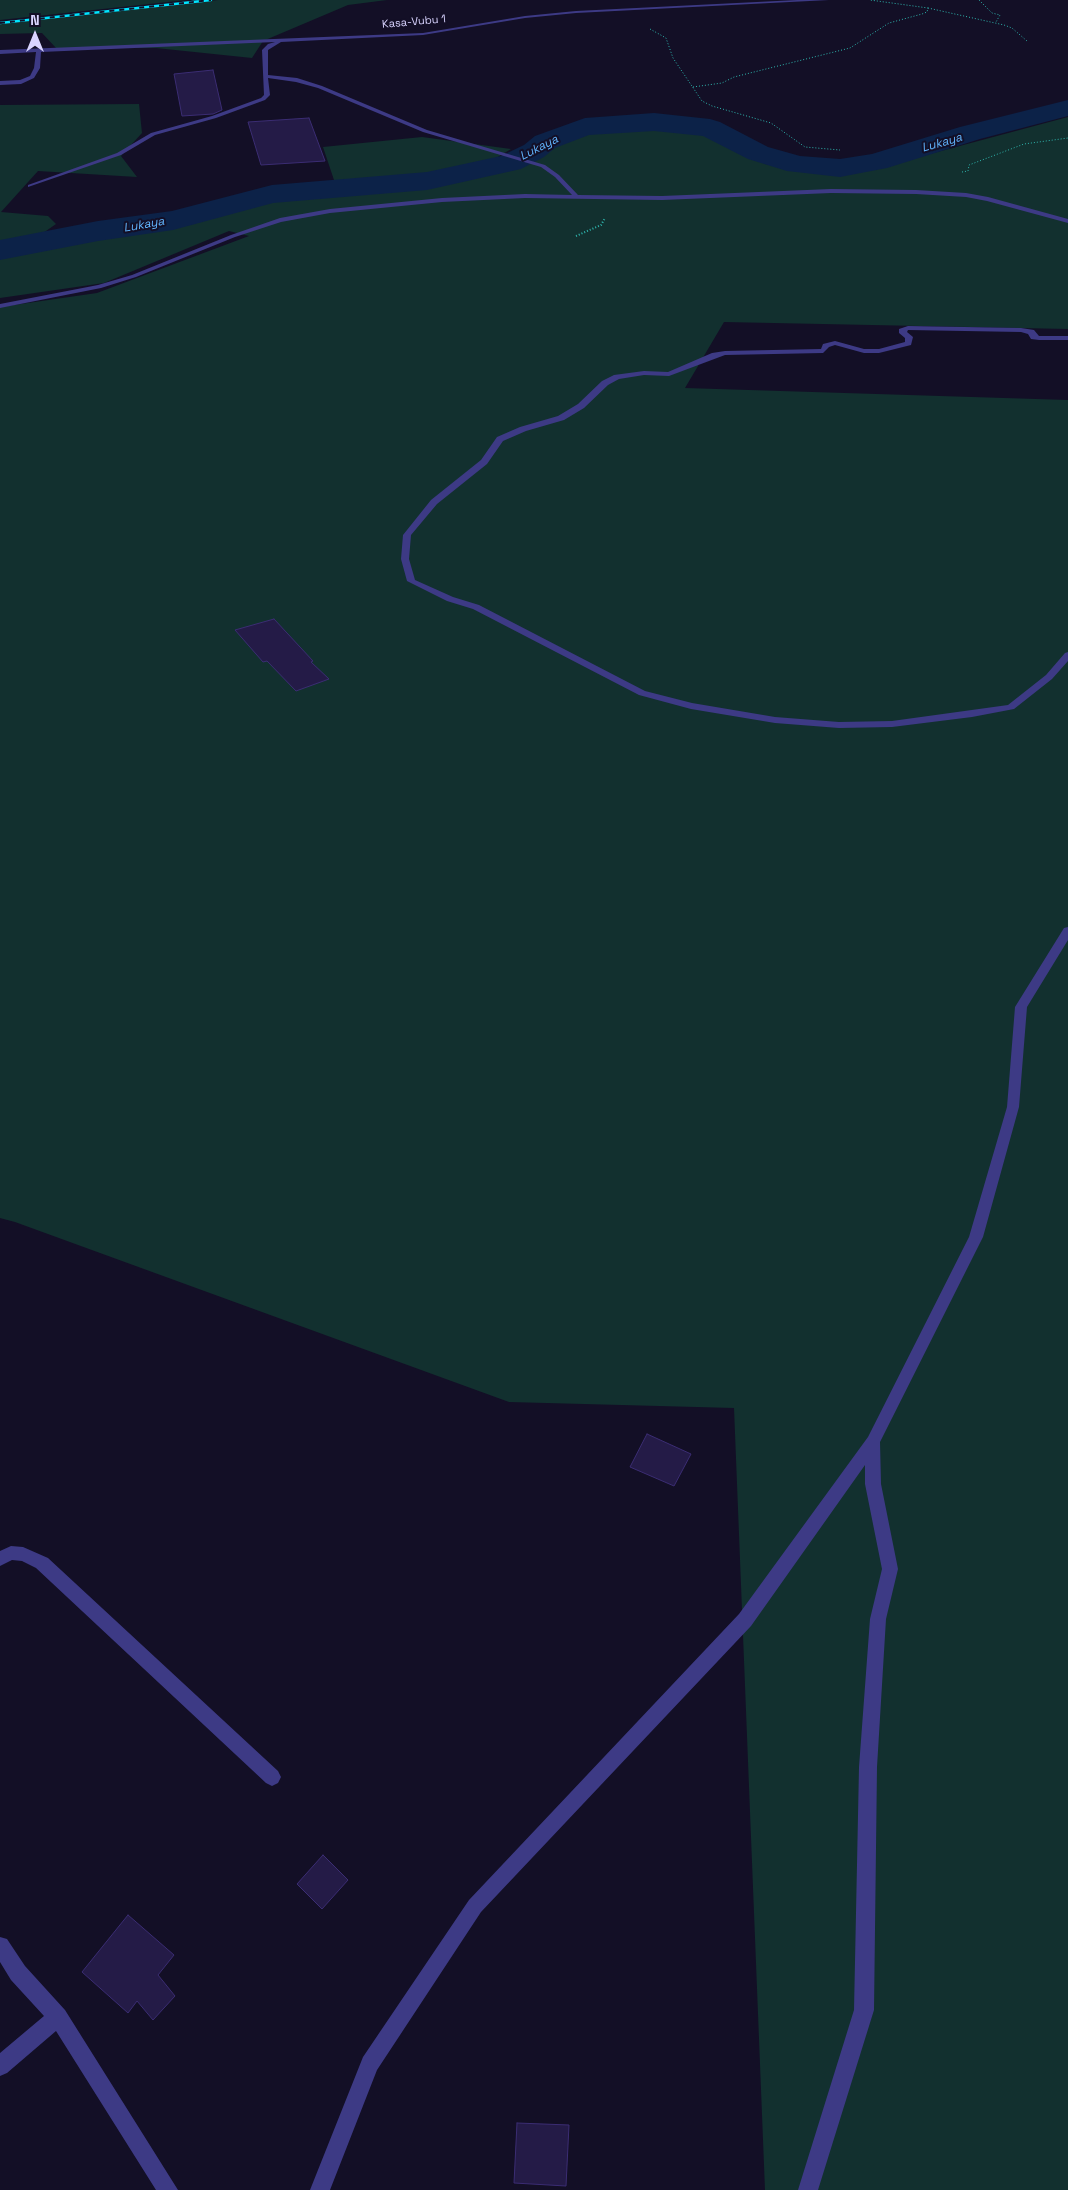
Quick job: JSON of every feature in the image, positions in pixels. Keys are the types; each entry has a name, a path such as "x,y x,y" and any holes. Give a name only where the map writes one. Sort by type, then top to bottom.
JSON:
{"street":[{"name":"Kasa-Vubu 1","path":"0,52 423,34 525,17 576,12 828,0"},
{"path":"30,186 119,154 153,134 214,117 263,99 267,95 265,50 270,45 284,40"},
{"path":"0,83 21,82 32,77 37,68 39,51"},
{"path":"265,76 297,80 425,131 543,166 557,176 577,198"},
{"path":"0,306 99,287 134,276 234,236 280,220 299,216 442,200 490,197 698,198 831,192 933,192 988,199 1029,208 1068,220"},
{"path":"1068,338 1039,338 1031,332 1021,330 908,328 903,329 903,333 909,336 908,343 879,351 864,351 835,343 826,346 823,350 725,353 715,355 669,374 644,373 617,377 605,384 580,406 561,418 523,429 500,439 484,462 434,502 407,536 405,559 411,581 450,599 476,608 642,693 691,706 775,720 839,725 892,724 1011,707 1049,677 1068,656"},
{"path":"320,2190 370,2064 475,1906 744,1620 873,1442 976,1237 1013,1107 1021,1007 1068,931"},
{"path":"808,2190 864,2010 868,1766 878,1619 890,1569 873,1484 873,1442"},
{"path":"0,1559 11,1553 23,1554 42,1563 272,1777"},
{"path":"0,1946 18,1972 58,2017 168,2190"},
{"path":"0,2066 58,2017"}],"path":[{"path":"870,0 928,8 996,22 1011,28 1027,41"},
{"path":"979,0 992,13 1000,15 996,22"},
{"path":"693,87 722,83 734,77 774,69 826,53 850,48 889,22 922,14 927,12 928,8"},
{"path":"648,29 666,38 673,58 702,101 771,123 805,146 840,150"},
{"path":"958,174 968,171 969,165 1024,144 1068,138"}],"green space":[{"path":"0,0 187,0 0,20"},
{"path":"218,0 387,0 348,5 263,41 252,58 156,48 56,48 42,33 0,34 0,24"},
{"path":"139,104 142,133 121,156 137,177 38,171 1,212 48,216 56,224 36,238 10,244 0,244 0,105"},
{"path":"1068,117 1068,329 724,322 685,388 1068,400 1068,2190 765,2190 734,1408 509,1402 0,1218 0,307 97,293 249,236 229,231 104,283 0,298 0,258 90,238 207,219 219,211 272,201 384,190 487,173 519,166 581,132 630,127 675,128 702,134 738,148 765,164 819,172 870,170"},
{"path":"422,137 511,149 493,160 421,178 335,183 323,147"}],"building":[{"path":"213,70 222,110 213,114 182,116 174,74"},
{"path":"309,118 325,161 261,165 248,122"},
{"path":"274,619 313,661 311,662 329,679 296,691 267,661 263,662 235,630"},
{"path":"647,1434 691,1454 674,1486 630,1467"},
{"path":"323,1855 348,1880 322,1909 297,1884"},
{"path":"128,1915 174,1955 158,1975 175,1996 153,2020 137,2001 128,2013 82,1972"},
{"path":"517,2123 569,2125 566,2186 514,2183"}],"waterway":[{"name":"Lukaya","path":"0,250 98,231 173,220 272,194 427,181 510,163 534,151 545,142 585,127 654,122 710,128 758,153 798,165 840,168 876,162 970,133 1068,108"}],"railway":[{"path":"0,23 211,0"}]}
